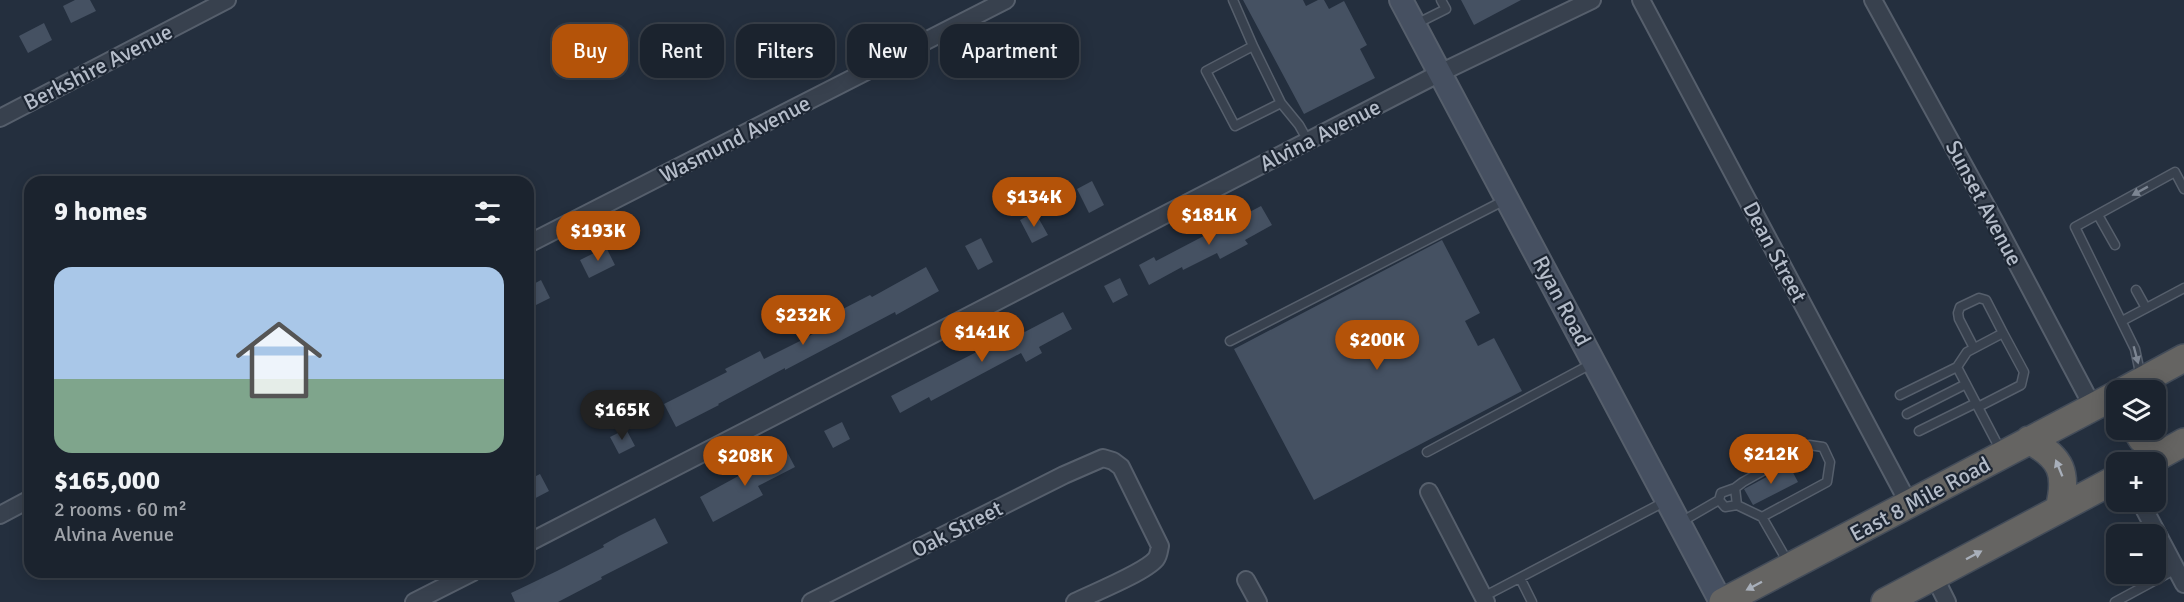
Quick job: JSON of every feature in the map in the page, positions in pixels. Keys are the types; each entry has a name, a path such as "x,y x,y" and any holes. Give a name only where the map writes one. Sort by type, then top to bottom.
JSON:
{"highway":[{"name":"East 8 Mile Road","path":"2145,380 2184,358"},
{"name":"East 8 Mile Road","path":"1722,602 2106,401"},
{"path":"2029,440 2052,455 2061,471 2063,492 2059,509"},
{"path":"2144,440 2162,452"},
{"path":"1885,602 2106,484"}],"main road":[{"name":"Ryan Road","path":"1401,0 1722,602"}],"street":[{"name":"Berkshire Avenue","path":"0,118 227,0"},
{"name":"Wasmund Avenue","path":"534,241 1006,0"},
{"name":"Alvina Avenue","path":"534,540 1440,73 1592,0"},
{"name":"Dean Street","path":"1641,0 1909,504"},
{"name":"Sunset Avenue","path":"1873,0 1995,222 2117,380"},
{"name":"Oak Street","path":"811,602 1064,475 1103,458 1121,466 1160,546 1159,554 1155,560 1126,578 1075,602"},
{"path":"1429,492 1485,600"},
{"path":"0,515 24,502"},
{"path":"2146,512 2180,577"},
{"path":"1934,576 1947,602"},
{"path":"414,602 461,578"},
{"path":"1246,580 1258,602"}],"lane":[{"path":"1233,0 1281,103 1299,125 1308,141"},
{"path":"1414,25 1446,9 1441,0"},
{"path":"1253,46 1206,71 1235,126 1281,103"},
{"path":"2128,380 2135,349 2075,227 2175,172 2184,189"},
{"path":"1230,341 1507,198"},
{"path":"2098,215 2115,245"},
{"path":"2122,321 2184,288"},
{"path":"2136,290 2146,308"},
{"path":"1919,431 2021,385 2024,372 1986,300 1979,298 1960,307 1958,313 1974,348"},
{"path":"1900,395 1957,366 1967,352 2003,333"},
{"path":"1427,452 1595,362"},
{"path":"1957,366 2003,454"},
{"path":"1907,414 1966,384"},
{"path":"1680,522 1719,500 1721,493 1735,488 1809,445 1823,447 1830,462 1827,482 1762,517"},
{"path":"1735,488 1737,505"},
{"path":"1485,600 1520,578 1668,500"},
{"path":"1719,500 1725,507 1737,505 1762,517 1791,567"},
{"path":"2115,602 2180,577"},
{"path":"1520,578 1532,602"}],"building":[{"path":"75,0 90,0 96,11 71,23 63,6"},
{"path":"1243,0 1303,0 1306,6 1318,0 1324,0 1329,9 1344,1 1367,45 1360,49 1375,78 1304,114"},
{"path":"1461,0 1521,0 1474,25"},
{"path":"44,23 52,40 28,53 19,36"},
{"path":"1092,181 1104,205 1089,213 1077,189"},
{"path":"1261,206 1272,225 1245,240 1248,244 1220,259 1217,253 1183,270 1182,267 1149,285 1139,265 1154,257 1156,261"},
{"path":"1035,212 1048,235 1032,243 1020,220"},
{"path":"981,238 993,262 978,270 965,246"},
{"path":"1442,240 1480,313 1465,321 1478,346 1494,338 1522,391 1314,500 1234,349"},
{"path":"606,247 615,265 589,278 580,260"},
{"path":"926,267 939,291 896,315 895,312 785,370 785,368 676,427 664,404 727,372 725,369 760,351 764,359 802,340 831,324 826,314 837,308 839,311 870,295 872,297"},
{"path":"1120,278 1128,295 1113,303 1104,286"},
{"path":"541,280 550,298 534,306 534,284"},
{"path":"1063,312 1072,329 1039,347 1042,353 1026,362 1021,353 931,401 929,397 900,413 891,396 994,343 996,347"},
{"path":"842,422 850,439 833,448 824,431"},
{"path":"626,429 635,446 619,454 610,437"},
{"path":"786,450 795,467 758,486 763,495 713,522 700,497"},
{"path":"1789,465 1798,482 1753,505 1744,489"},
{"path":"540,474 549,491 534,499 534,477"},
{"path":"655,518 668,543 558,602 515,602 511,593 604,547 603,545"}]}
